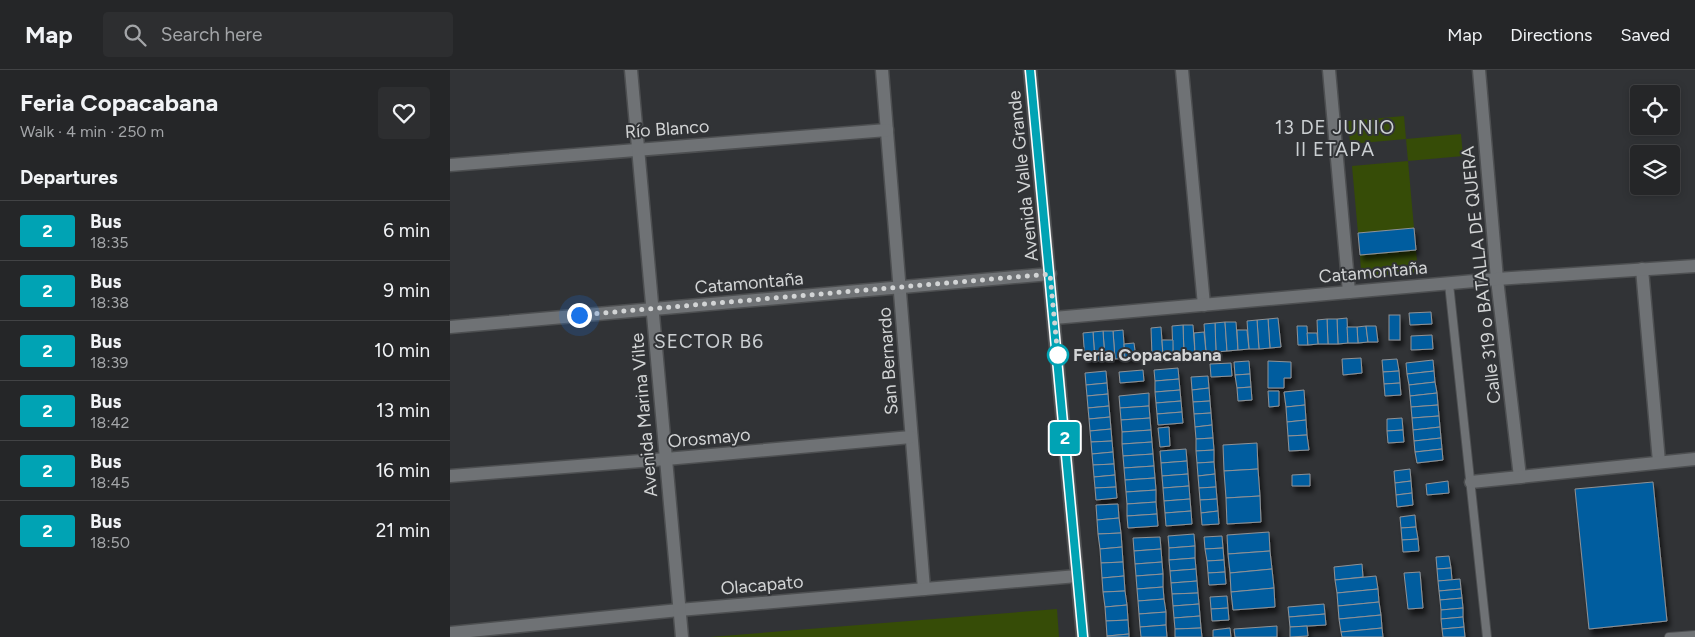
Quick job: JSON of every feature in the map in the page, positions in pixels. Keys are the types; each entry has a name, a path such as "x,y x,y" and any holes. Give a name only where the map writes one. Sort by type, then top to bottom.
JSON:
{"street":[{"name":"Avenida Marina Vilte","path":"631,70 682,637"},
{"name":"San Bernardo","path":"882,70 924,589"},
{"name":"Avenida Valle Grande","path":"1030,70 1083,637"},
{"path":"1182,70 1204,305"},
{"path":"1329,70 1350,292"},
{"name":"Calle 319 o BATALLA DE QUERA","path":"1479,70 1496,279 1520,477"},
{"name":"Río Blanco","path":"450,165 887,130"},
{"name":"Catamontaña","path":"1054,318 1496,279 1695,266"},
{"path":"1642,269 1659,462"},
{"name":"Catamontaña","path":"450,327 1050,274"},
{"name":"Orosmayo","path":"450,476 666,460 911,437"},
{"path":"1472,482 1695,459"},
{"name":"Olacapato","path":"450,633 679,610 1077,576"}],"lane":[{"path":"1449,284 1472,482 1487,637"},
{"path":"1669,637 1695,635"}],"green space":[{"path":"1404,116 1406,139 1350,144 1348,121"},
{"path":"1461,134 1463,156 1408,161 1406,139"},
{"path":"1408,161 1414,228 1358,233 1352,166"},
{"path":"1416,250 1418,272 1368,277 1361,271 1360,255"},
{"path":"1057,609 1059,637 710,637"}],"building":[{"path":"1414,228 1416,250 1360,255 1358,233"},
{"path":"1431,312 1432,324 1410,325 1409,313"},
{"path":"1389,315 1400,315 1400,340 1389,340"},
{"path":"1278,318 1281,347 1270,348 1268,319"},
{"path":"1347,318 1348,343 1338,344 1337,319"},
{"path":"1268,319 1270,348 1259,349 1257,320"},
{"path":"1327,319 1337,319 1338,344 1328,344"},
{"path":"1327,319 1328,344 1318,344 1317,320"},
{"path":"1257,320 1259,349 1249,349 1247,321"},
{"path":"1225,322 1227,351 1216,352 1215,323"},
{"path":"1225,322 1236,322 1238,350 1227,351"},
{"path":"1215,323 1216,352 1206,352 1204,324"},
{"path":"1183,325 1193,325 1195,353 1184,354"},
{"path":"1183,325 1184,354 1173,355 1172,326"},
{"path":"1297,326 1307,326 1308,345 1298,345"},
{"path":"1366,326 1368,342 1358,343 1357,327"},
{"path":"1366,326 1376,326 1378,342 1368,342"},
{"path":"1161,327 1163,356 1152,356 1151,328"},
{"path":"1347,327 1357,327 1358,343 1348,343"},
{"path":"1123,330 1125,358 1115,359 1113,331"},
{"path":"1237,330 1247,330 1249,349 1238,350"},
{"path":"1103,331 1113,331 1115,359 1105,360"},
{"path":"1103,331 1105,360 1095,361 1093,332"},
{"path":"1093,332 1095,361 1085,361 1083,333"},
{"path":"1204,332 1206,352 1195,353 1194,333"},
{"path":"1307,333 1317,333 1318,344 1308,345"},
{"path":"1432,335 1433,349 1411,350 1411,336"},
{"path":"1162,340 1173,340 1173,355 1163,356"},
{"path":"1134,343 1136,358 1125,358 1124,344"},
{"path":"1361,358 1362,373 1343,375 1342,359"},
{"path":"1397,359 1399,371 1383,372 1382,360"},
{"path":"1433,360 1434,371 1407,374 1406,363"},
{"path":"1249,361 1250,374 1235,375 1234,362"},
{"path":"1268,361 1291,362 1291,378 1284,378 1284,388 1268,388"},
{"path":"1231,363 1232,376 1211,377 1210,364"},
{"path":"1178,368 1179,379 1155,381 1154,370"},
{"path":"1143,370 1144,381 1120,383 1119,372"},
{"path":"1106,371 1107,383 1086,385 1085,373"},
{"path":"1399,371 1400,383 1384,384 1383,372"},
{"path":"1434,371 1435,382 1409,385 1407,374"},
{"path":"1250,374 1251,387 1237,388 1235,375"},
{"path":"1208,376 1209,388 1192,390 1191,377"},
{"path":"1179,379 1180,390 1155,392 1155,381"},
{"path":"1435,382 1437,393 1410,396 1409,385"},
{"path":"1107,383 1108,394 1087,396 1086,385"},
{"path":"1400,383 1401,395 1385,396 1384,384"},
{"path":"1251,387 1252,400 1238,401 1237,388"},
{"path":"1209,388 1210,401 1193,402 1192,390"},
{"path":"1180,390 1181,401 1156,403 1155,392"},
{"path":"1304,390 1305,405 1286,407 1284,392"},
{"path":"1268,391 1279,391 1279,406 1269,407"},
{"path":"1149,393 1149,406 1120,408 1119,396"},
{"path":"1437,393 1438,405 1411,407 1410,396"},
{"path":"1108,394 1109,406 1088,408 1087,396"},
{"path":"1181,401 1182,412 1157,414 1156,403"},
{"path":"1210,401 1211,413 1194,414 1193,402"},
{"path":"1305,405 1306,420 1287,422 1286,407"},
{"path":"1438,405 1439,416 1412,418 1411,407"},
{"path":"1109,406 1110,417 1089,419 1088,408"},
{"path":"1149,406 1150,418 1121,420 1120,408"},
{"path":"1182,412 1183,423 1158,425 1157,414"},
{"path":"1211,413 1212,425 1195,427 1194,414"},
{"path":"1439,416 1440,427 1413,430 1412,418"},
{"path":"1110,417 1111,429 1090,431 1089,419"},
{"path":"1150,418 1151,430 1122,432 1121,420"},
{"path":"1402,418 1403,430 1387,431 1387,419"},
{"path":"1306,420 1307,435 1288,436 1287,422"},
{"path":"1212,425 1213,438 1196,439 1195,427"},
{"path":"1169,427 1170,446 1160,447 1158,428"},
{"path":"1440,427 1441,438 1414,441 1413,430"},
{"path":"1111,429 1112,441 1091,442 1090,431"},
{"path":"1151,430 1152,442 1122,444 1122,432"},
{"path":"1403,430 1404,442 1388,443 1387,431"},
{"path":"1307,435 1309,450 1289,451 1288,436"},
{"path":"1213,438 1214,450 1196,451 1196,439"},
{"path":"1441,438 1442,449 1415,452 1414,441"},
{"path":"1112,441 1113,452 1092,454 1091,442"},
{"path":"1152,442 1153,454 1123,456 1122,444"},
{"path":"1257,443 1258,469 1224,471 1223,445"},
{"path":"1186,449 1187,461 1161,463 1160,451"},
{"path":"1442,449 1443,460 1417,463 1415,452"},
{"path":"1214,450 1214,462 1197,463 1196,451"},
{"path":"1113,452 1114,464 1093,465 1092,454"},
{"path":"1153,454 1154,466 1124,468 1123,456"},
{"path":"1187,461 1188,474 1162,476 1161,463"},
{"path":"1214,462 1215,474 1198,476 1197,463"},
{"path":"1114,464 1115,475 1094,477 1093,465"},
{"path":"1154,466 1155,478 1125,480 1124,468"},
{"path":"1258,469 1260,496 1226,498 1224,471"},
{"path":"1410,469 1411,481 1395,483 1394,471"},
{"path":"1188,474 1189,486 1163,488 1162,476"},
{"path":"1215,474 1216,487 1199,488 1198,476"},
{"path":"1310,474 1310,486 1292,486 1292,475"},
{"path":"1115,475 1116,487 1095,488 1094,477"},
{"path":"1155,478 1156,490 1126,492 1125,480"},
{"path":"1411,481 1412,493 1396,495 1395,483"},
{"path":"1448,481 1449,493 1427,495 1426,484"},
{"path":"1653,482 1667,621 1589,629 1575,489"},
{"path":"1189,486 1190,499 1164,501 1163,488"},
{"path":"1116,487 1117,498 1096,500 1095,488"},
{"path":"1216,487 1217,499 1200,500 1199,488"},
{"path":"1156,490 1156,502 1127,504 1126,492"},
{"path":"1412,493 1413,505 1397,507 1396,495"},
{"path":"1260,496 1261,522 1227,524 1226,498"},
{"path":"1190,499 1191,511 1165,513 1164,501"},
{"path":"1217,499 1218,511 1201,513 1200,500"},
{"path":"1156,502 1157,514 1127,516 1127,504"},
{"path":"1118,504 1119,518 1097,520 1096,505"},
{"path":"1191,511 1192,524 1166,526 1165,513"},
{"path":"1218,511 1219,524 1202,525 1201,513"},
{"path":"1157,514 1158,526 1128,528 1127,516"},
{"path":"1415,515 1416,527 1401,528 1400,517"},
{"path":"1119,518 1121,533 1098,534 1097,520"},
{"path":"1416,527 1418,539 1402,540 1401,528"},
{"path":"1269,532 1270,551 1228,554 1227,535"},
{"path":"1121,533 1122,547 1100,549 1098,534"},
{"path":"1194,534 1195,546 1169,548 1168,536"},
{"path":"1222,536 1223,548 1205,549 1204,537"},
{"path":"1160,537 1161,549 1134,551 1133,538"},
{"path":"1418,539 1419,551 1403,552 1402,540"},
{"path":"1195,546 1195,558 1169,560 1169,548"},
{"path":"1122,547 1123,562 1101,563 1100,549"},
{"path":"1223,548 1224,560 1207,561 1205,549"},
{"path":"1161,549 1162,562 1135,564 1134,551"},
{"path":"1270,551 1272,569 1230,573 1228,554"},
{"path":"1449,556 1451,568 1437,569 1436,557"},
{"path":"1195,558 1196,569 1170,571 1169,560"},
{"path":"1224,560 1225,572 1208,573 1207,561"},
{"path":"1123,562 1124,576 1102,578 1101,563"},
{"path":"1162,562 1163,574 1136,576 1135,564"},
{"path":"1362,564 1363,577 1335,580 1334,567"},
{"path":"1451,568 1452,580 1438,581 1437,569"},
{"path":"1196,569 1197,581 1171,583 1170,571"},
{"path":"1272,569 1274,588 1231,592 1230,573"},
{"path":"1225,572 1226,584 1209,585 1208,573"},
{"path":"1420,572 1423,608 1408,609 1404,573"},
{"path":"1163,574 1163,587 1137,589 1136,576"},
{"path":"1124,576 1125,591 1103,592 1102,578"},
{"path":"1376,576 1378,589 1337,593 1335,580"},
{"path":"1460,579 1461,589 1439,591 1438,581"},
{"path":"1197,581 1198,593 1172,594 1171,583"},
{"path":"1163,587 1164,599 1138,601 1137,589"},
{"path":"1274,588 1275,607 1233,610 1231,592"},
{"path":"1378,589 1379,602 1338,606 1337,593"},
{"path":"1461,589 1462,598 1440,600 1439,591"},
{"path":"1125,591 1127,605 1105,607 1103,592"},
{"path":"1198,593 1199,604 1173,606 1172,594"},
{"path":"1227,596 1228,608 1211,609 1210,597"},
{"path":"1462,598 1463,608 1441,610 1440,600"},
{"path":"1164,599 1166,612 1139,614 1138,601"},
{"path":"1379,602 1381,615 1339,619 1338,606"},
{"path":"1199,604 1200,616 1174,618 1173,606"},
{"path":"1324,604 1325,614 1289,617 1288,607"},
{"path":"1127,605 1128,620 1106,621 1105,607"},
{"path":"1228,608 1229,620 1212,621 1211,609"},
{"path":"1463,608 1463,617 1441,619 1441,610"},
{"path":"1166,612 1166,625 1140,627 1139,614"},
{"path":"1325,614 1326,625 1290,627 1289,617"},
{"path":"1381,615 1382,628 1341,632 1339,619"},
{"path":"1200,616 1201,628 1175,629 1174,618"},
{"path":"1463,617 1464,627 1442,629 1441,619"},
{"path":"1128,620 1129,634 1107,636 1106,621"},
{"path":"1166,625 1167,637 1141,637 1140,627"},
{"path":"1277,626 1277,637 1235,637 1234,629"},
{"path":"1307,626 1308,636 1290,637 1290,627"},
{"path":"1464,627 1465,637 1443,637 1442,629"},
{"path":"1201,628 1202,637 1175,637 1175,629"},
{"path":"1230,628 1231,637 1213,637 1213,630"},
{"path":"1382,628 1383,637 1342,637 1341,632"},
{"path":"1129,634 1129,637 1107,637 1107,636"}],"bus line":[{"name":"2","path":"1030,70 1083,637"}],"place":[{"name":"Feria Copacabana","path":"1058,355"}],"district":[{"name":"13 DE JUNIO II ETAPA","path":"1335,138"},
{"name":"SECTOR B6","path":"709,341"}],"route":[{"path":"579,315 1050,274 1058,358 1058,355"}]}
